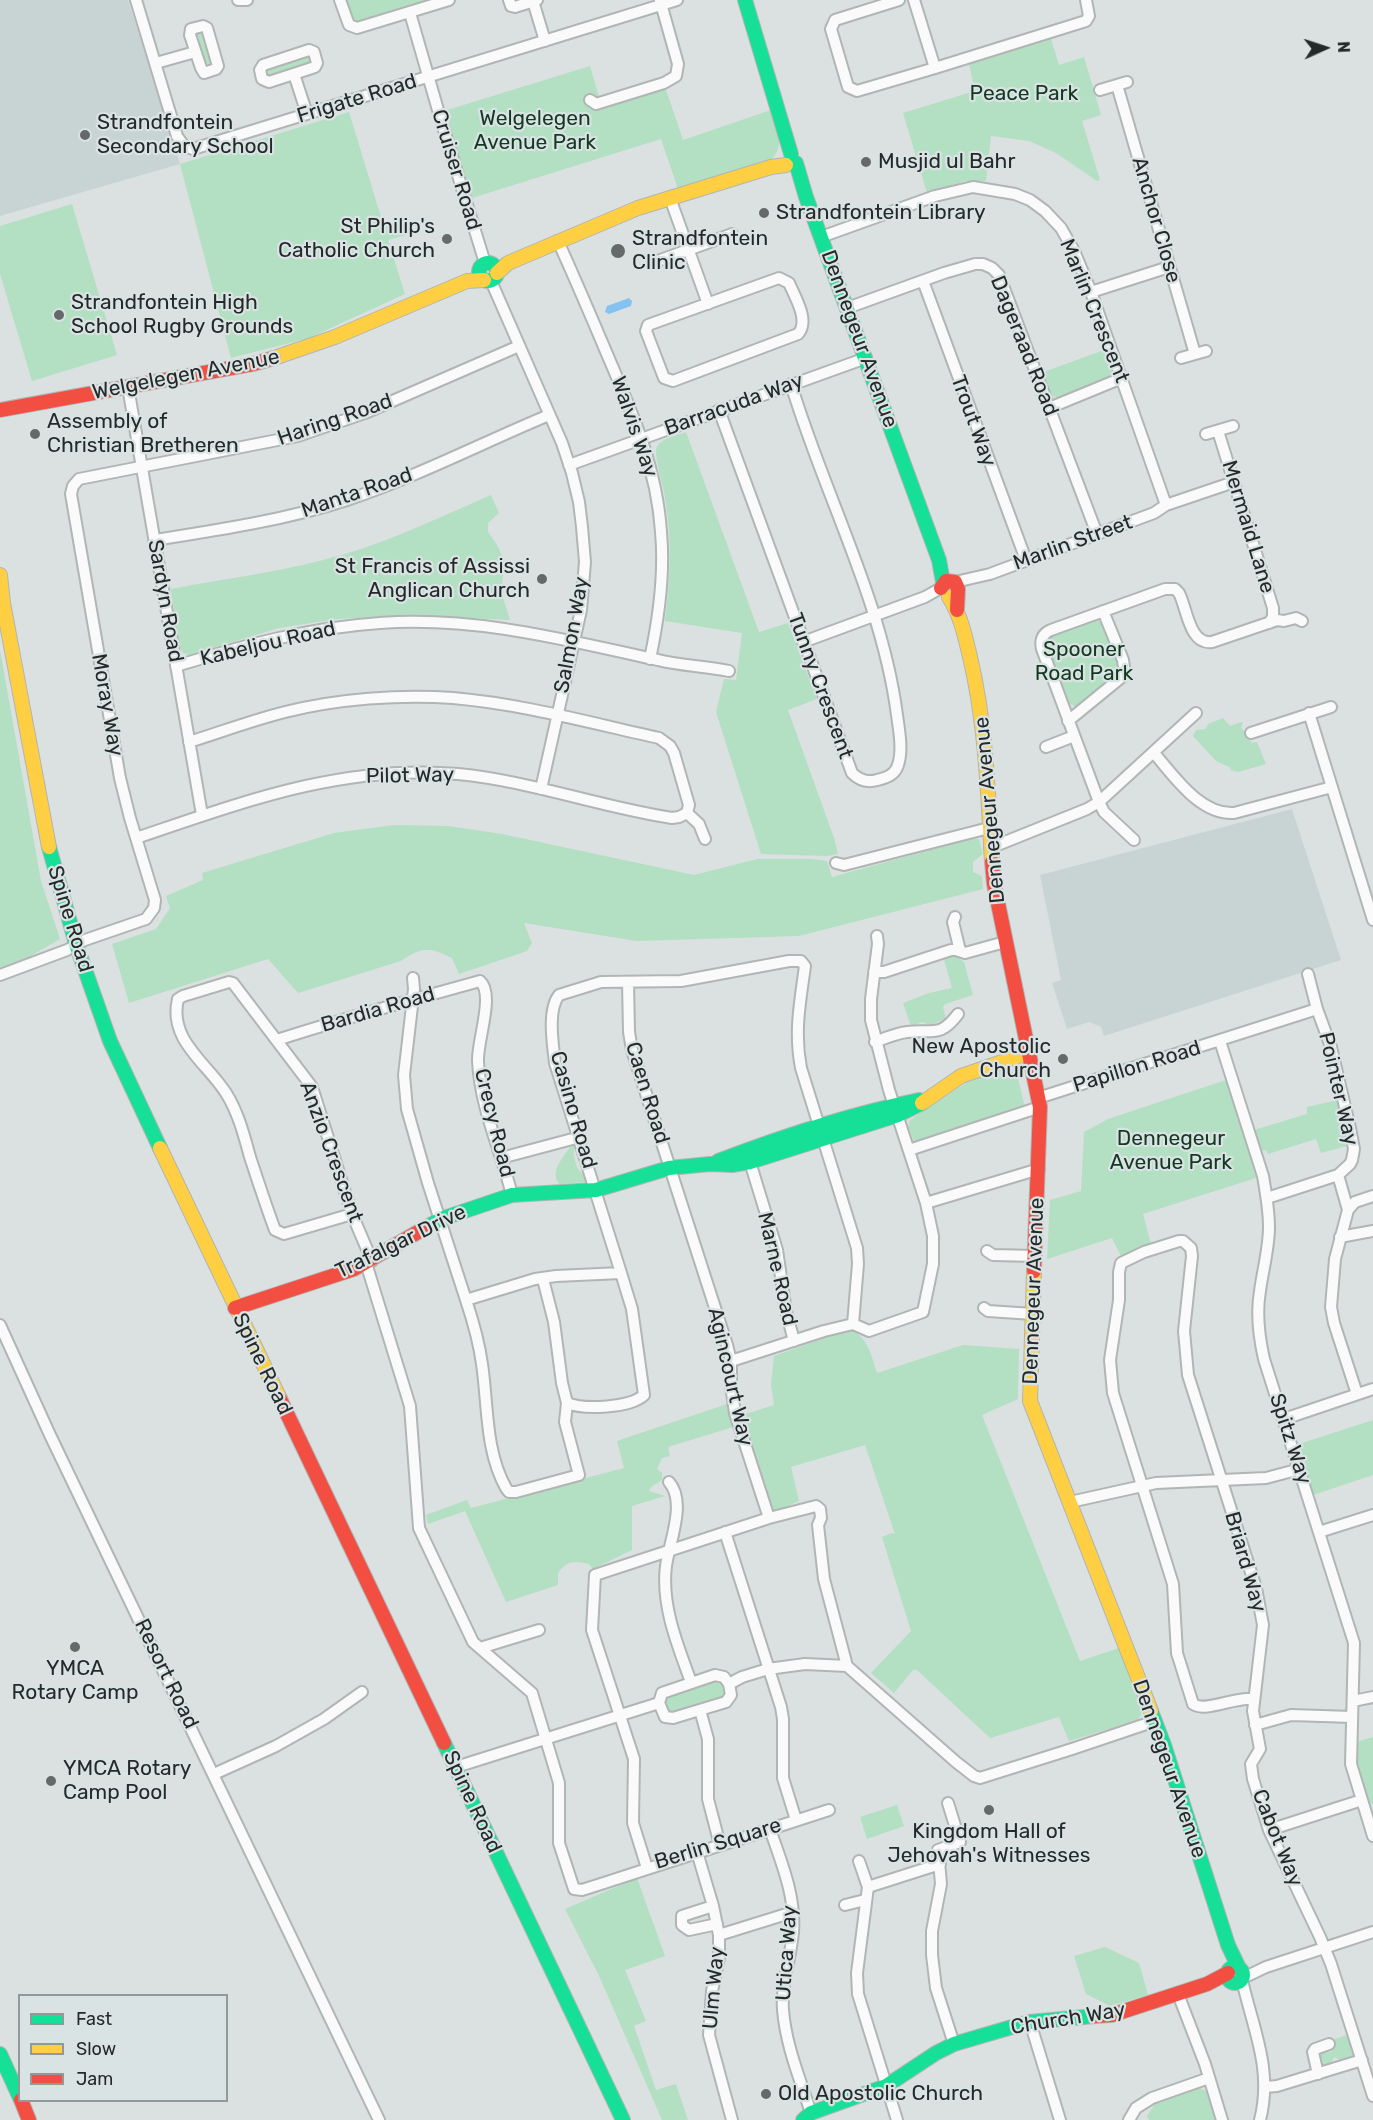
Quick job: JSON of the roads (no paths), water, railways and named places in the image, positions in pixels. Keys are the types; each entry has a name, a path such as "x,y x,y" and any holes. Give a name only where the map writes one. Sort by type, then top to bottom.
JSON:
{"street":[{"name":"Frigate Road","path":"136,0 177,136 180,142 188,148 199,147 307,114 660,2 677,0"},
{"path":"238,0 247,0"},
{"path":"340,0 349,25 352,27 410,13 449,0"},
{"path":"509,0 513,7 535,1 545,40"},
{"path":"899,0 832,22 831,29 848,87 857,91 1086,21 1089,12 1086,0"},
{"path":"914,0 935,68"},
{"path":"590,100 596,104 664,83 676,76 678,64 660,2"},
{"name":"Dennegeur Avenue","path":"744,3 789,161 800,180 866,358 950,588 969,649 978,690 983,730 994,884 1039,1102 1039,1169 1030,1401 1155,1720 1236,1975 1248,2005 1264,2062 1265,2087 1260,2120"},
{"name":"Cruiser Road","path":"410,13 488,272"},
{"path":"313,51 316,66 294,74 266,82 262,80 260,70 263,66 313,51"},
{"path":"156,63 195,52"},
{"path":"294,74 307,114"},
{"name":"Anchor Close","path":"1100,90 1122,84 1169,267 1201,352 1181,358"},
{"name":"Welgelegen Avenue","path":"0,410 283,357 331,340 638,208 789,161"},
{"name":"Marlin Crescent","path":"821,237 935,196 973,187 1015,194 1030,200 1045,211 1061,228 1074,251 1091,292 1166,505"},
{"path":"670,198 708,304"},
{"path":"652,263 732,234"},
{"name":"Walvis Way","path":"558,242 625,395 642,439 656,489 662,556 660,604 650,659"},
{"name":"Dageraad Road","path":"847,308 975,264 983,264 992,268 999,275 1097,534"},
{"path":"1091,292 1169,267"},
{"name":"Salmon Way","path":"488,272 569,465 579,502 585,562 581,610 542,789"},
{"path":"783,279 789,283 803,320 803,328 798,334 673,381 666,380 646,330 647,326 708,304 783,279"},
{"name":"Trout Way","path":"923,280 1026,560"},
{"name":"Haring Road","path":"142,465 250,447 315,431 365,413 519,346"},
{"name":"Barracuda Way","path":"569,465 866,358"},
{"path":"1049,408 1122,378"},
{"name":"Tunny Crescent","path":"719,410 852,773 865,781 888,777 899,763 900,740 891,678 882,641 791,384"},
{"name":"Sardyn Road","path":"128,387 202,815"},
{"name":"Manta Road","path":"155,540 284,517 347,500 421,471 549,415"},
{"path":"1206,434 1233,426"},
{"name":"Mermaid Lane","path":"1218,431 1273,608 1273,617 1269,623"},
{"name":"Moray Way","path":"76,944 146,919 151,914 155,900 120,778 71,494 73,486 79,479 142,465"},
{"name":"Marlin Street","path":"803,642 1154,513 1166,505 1234,482"},
{"name":"Spine Road","path":"0,575 43,822 53,866 76,944 110,1041 623,2120"},
{"path":"1134,840 1104,812 1099,802 1042,649 1041,640 1045,633 1158,591 1175,590 1181,597 1195,636 1201,641 1212,642 1277,620 1296,618 1302,621"},
{"path":"1068,721 1117,682 1124,671 1123,660 1103,611"},
{"name":"Kabeljou Road","path":"176,666 291,634 338,626 427,621 507,628 650,659 729,671"},
{"path":"189,742 286,712 348,701 420,697 480,701 659,738 666,742 674,753 688,797 687,813 699,824 705,839"},
{"path":"1251,733 1331,707"},
{"path":"990,848 1099,802 1196,713"},
{"path":"1309,713 1373,920"},
{"path":"1046,747 1074,736"},
{"path":"1154,753 1196,798 1211,809 1221,812 1234,813 1332,787"},
{"name":"Pilot Way","path":"136,838 202,815 304,785 373,774 459,774 542,789 661,816 679,818 687,813"},
{"path":"836,863 844,865 989,828"},
{"path":"955,917 953,922 960,951"},
{"path":"731,1361 853,1324 869,1331 923,1312 933,1264 933,1236 926,1203 875,1042 871,1020 877,936"},
{"path":"874,972 884,972 951,950 969,952 1005,942"},
{"path":"0,975 68,950 76,944"},
{"path":"628,982 692,980 798,960 805,966 797,1015 798,1053 857,1248 858,1264 853,1324"},
{"path":"1308,974 1317,1009"},
{"path":"412,978 414,989 411,1027 405,1054 404,1075 406,1109 477,1337 494,1458 502,1482 509,1492 579,1475 565,1422 567,1403 561,1383 554,1322 543,1279"},
{"name":"Bardia Road","path":"277,1040 373,1010 480,981"},
{"name":"Crecy Road","path":"480,981 485,987 486,1004 479,1042 479,1075 512,1195"},
{"name":"Anzio Crescent","path":"352,1214 284,1234 275,1230 233,1106 217,1080 191,1052 180,1032 176,1018 178,999 229,982 233,983 312,1087 369,1262 410,1406 419,1528 473,1642 530,1690 559,1783 559,1843 572,1887 575,1890 582,1890 647,1868"},
{"name":"Casino Road","path":"567,1403 577,1407 603,1406 635,1400 644,1395 632,1309 555,1063 552,1036 555,999 559,995 594,983 628,982"},
{"name":"Caen Road","path":"628,982 628,1032 669,1168"},
{"name":"Pointer Way","path":"1236,1036 1317,1009 1330,1047 1353,1143 1353,1156 1350,1164 1338,1175 1267,1198"},
{"path":"875,1042 904,1032 938,1031 950,1025 958,1014"},
{"name":"Papillon Road","path":"909,1149 1039,1102 1236,1036"},
{"name":"Spitz Way","path":"1220,1041 1263,1176 1267,1198 1269,1227 1258,1302 1264,1359 1354,1643 1351,1764 1362,1800 1369,1811 1373,1836"},
{"name":"Trafalgar Drive","path":"710,1164 737,1154 822,1133 896,1110 925,1099 969,1072 1028,1053"},
{"name":"Trafalgar Drive","path":"235,1308 354,1269 441,1219 512,1195 596,1190 669,1168 750,1162 822,1133"},
{"path":"501,1158 580,1137"},
{"name":"Marne Road","path":"750,1162 777,1250 786,1311 794,1341"},
{"name":"Agincourt Way","path":"669,1168 731,1361 731,1386 735,1413 769,1518"},
{"path":"926,1203 1039,1169"},
{"path":"1338,1175 1348,1210"},
{"path":"1357,1394 1331,1308 1335,1259 1348,1210 1355,1202 1373,1197"},
{"path":"1340,1237 1373,1231"},
{"name":"Briard Way","path":"1141,1485 1116,1404 1110,1372 1112,1341 1119,1300 1119,1272 1121,1263 1126,1259 1183,1241 1191,1248 1193,1261 1184,1331 1190,1384 1256,1588 1262,1616 1263,1625 1253,1711 1255,1725"},
{"path":"987,1251 993,1255 1036,1256"},
{"path":"466,1300 524,1281 556,1275 621,1273"},
{"path":"984,1308 988,1311 1034,1314"},
{"name":"Resort Road","path":"0,1325 379,2120"},
{"path":"1284,1419 1373,1389"},
{"path":"1070,1502 1141,1485 1272,1478 1300,1469"},
{"path":"669,1482 674,1487 676,1506 675,1528 666,1566 666,1599 691,1682"},
{"path":"1141,1485 1173,1584 1177,1653 1193,1704 1206,1707 1240,1698 1254,1699"},
{"path":"725,1532 814,1505 820,1509 821,1518 818,1525 824,1580 847,1666 956,1762 977,1777 1033,1762 1155,1720"},
{"path":"1319,1532 1373,1515"},
{"name":"Berlin Square","path":"725,1532 782,1712 783,1778 796,1820 647,1868 633,1823 634,1760 592,1630 595,1575 725,1532"},
{"path":"480,1648 539,1630"},
{"path":"729,1684 742,1677 768,1669 805,1664 847,1666"},
{"path":"717,1675 724,1677 731,1691 729,1699 670,1719 664,1714 659,1703 662,1693 691,1682 717,1675"},
{"path":"214,1774 276,1746 324,1719 362,1692"},
{"path":"1353,1701 1373,1697"},
{"path":"456,1767 659,1703"},
{"path":"700,1710 708,1739 708,1799 720,1845"},
{"path":"1255,1725 1292,1715 1352,1717"},
{"name":"Cabot Way","path":"1255,1725 1259,1735 1260,1749 1251,1764 1251,1772 1269,1830 1324,1948 1373,2096"},
{"path":"1269,1830 1362,1800"},
{"path":"948,1803 960,1842 938,1850 940,1892 932,1931 932,1955 936,1988 954,2044"},
{"path":"796,1820 829,1810"},
{"name":"Utica Way","path":"770,1829 789,1886 793,1912 793,1930 784,1976 783,2007 785,2026 807,2116"},
{"name":"Ulm Way","path":"697,1852 718,1930 719,1958 712,1991 709,2035 732,2120"},
{"path":"860,1861 868,1887 857,1973 858,1994 897,2120"},
{"path":"868,1887 940,1864"},
{"path":"845,1905 865,1900"},
{"name":"Ulm Way","path":"713,1906 682,1916 682,1924 689,1930 718,1930"},
{"path":"718,1930 793,1912"},
{"path":"1236,1975 1373,1932"},
{"name":"Church Way","path":"807,2116 886,2086 954,2044 1030,2022 1112,2015 1236,1975"},
{"path":"1178,1994 1222,2120"},
{"path":"1030,2022 1060,2120"},
{"path":"1318,2074 1313,2052 1329,2044"},
{"path":"0,2054 18,2094"},
{"path":"1265,2087 1277,2086 1362,2060"},
{"path":"1129,2120 1136,2108 1156,2096 1209,2078"},
{"path":"21,2102 29,2120"},
{"path":"1136,2108 1140,2120"}],"water":[{"path":"629,298 632,301 631,306 609,314 605,312 607,306"}],"place":[{"name":"Strandfontein Secondary School","path":"85,135"},
{"name":"Musjid ul Bahr","path":"866,162"},
{"name":"Strandfontein Library","path":"764,213"},
{"name":"St Philip's Catholic Church","path":"447,239"},
{"name":"Strandfontein Clinic","path":"618,251"},
{"name":"Strandfontein High School Rugby Grounds","path":"59,315"},
{"name":"Assembly of Christian Bretheren","path":"35,434"},
{"name":"St Francis of Assissi Anglican Church","path":"542,579"},
{"name":"New Apostolic Church","path":"1063,1059"},
{"name":"YMCA Rotary Camp","path":"75,1647"},
{"name":"YMCA Rotary Camp Pool","path":"51,1781"},
{"name":"Kingdom Hall of Jehovah's Witnesses","path":"989,1810"},
{"name":"Old Apostolic Church","path":"766,2094"}],"park label":[{"name":"Peace Park","path":"1024,94"},
{"name":"Welgelegen Avenue Park","path":"535,131"},
{"name":"Spooner Road Park","path":"1084,662"},
{"name":"Dennegeur Avenue Park","path":"1171,1151"}]}
